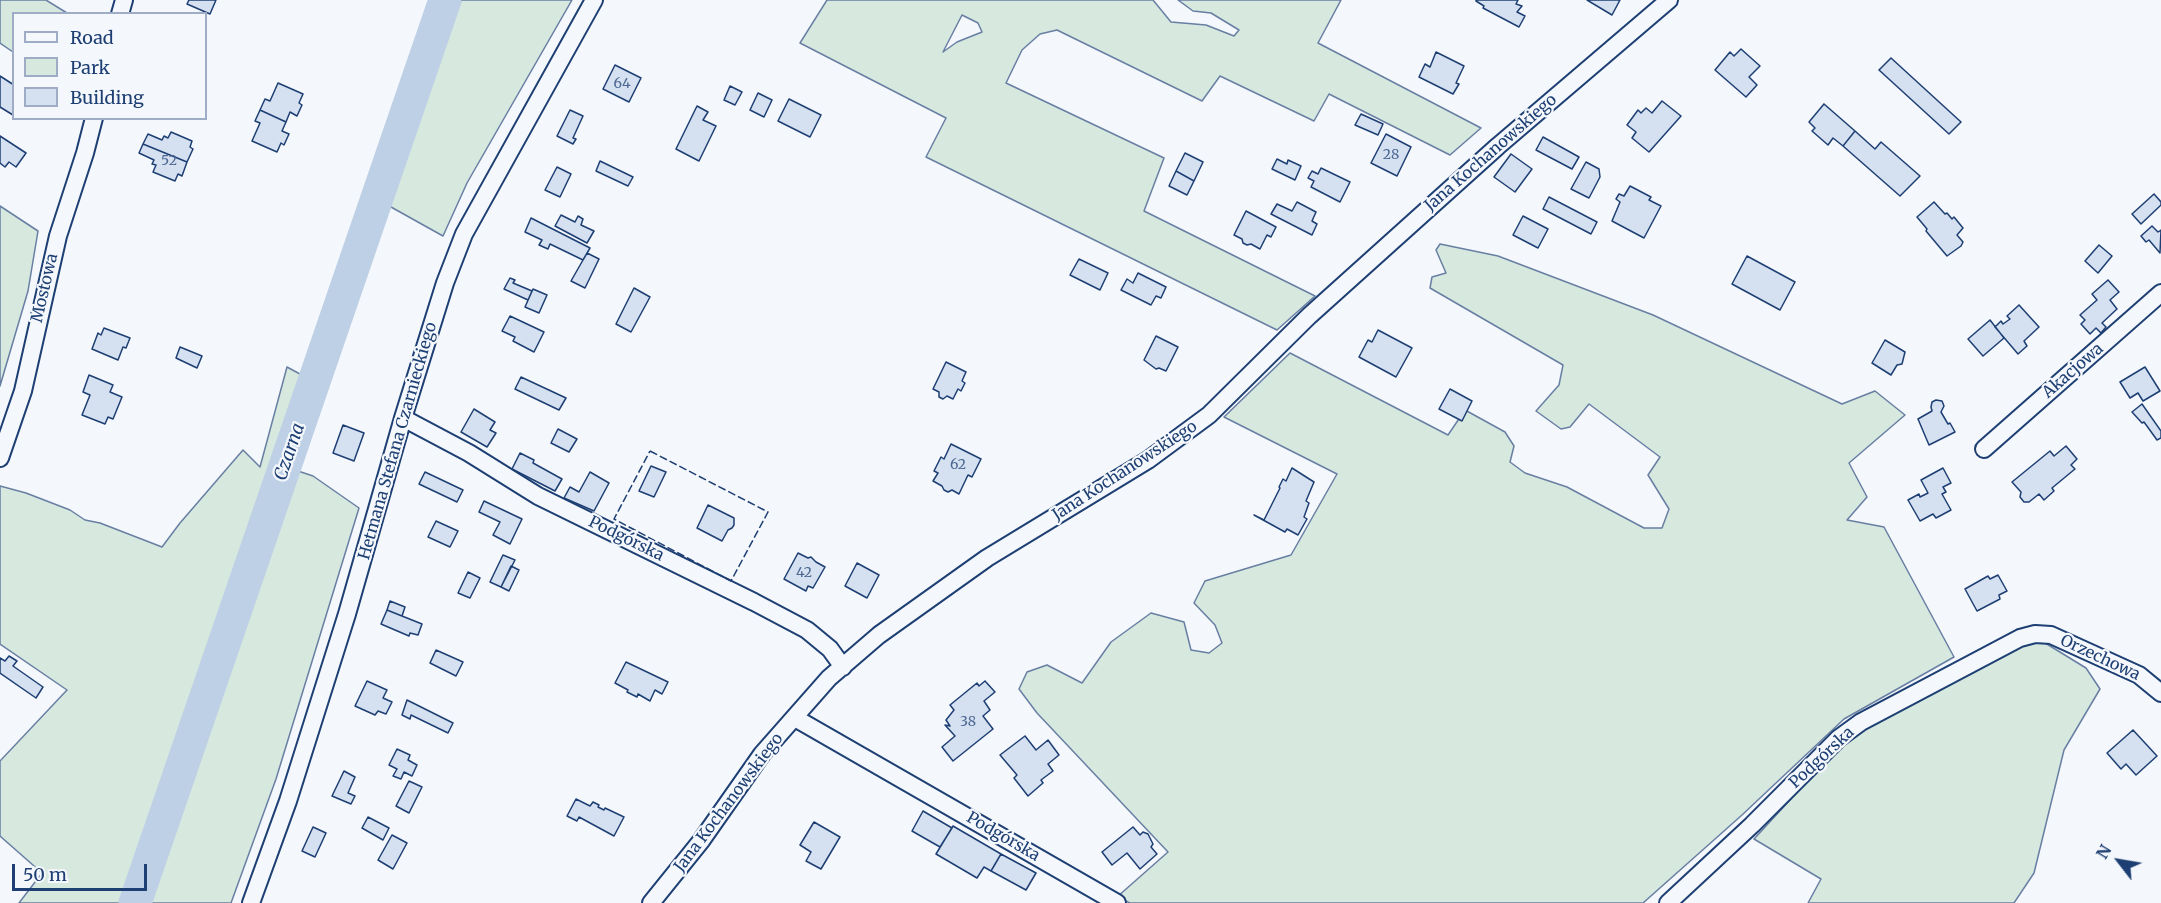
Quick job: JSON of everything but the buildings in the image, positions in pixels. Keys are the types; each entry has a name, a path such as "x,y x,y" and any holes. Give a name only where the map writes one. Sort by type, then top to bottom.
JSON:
{"street":[{"name":"Hetmana Stefana Czarnieckiego","path":"251,903 288,801 347,614 403,418 445,283 464,234 594,0"},
{"name":"Jana Kochanowskiego","path":"651,903 701,841 762,754 829,678 879,635 987,558 1148,460 1209,416 1317,308 1498,146 1669,0"},
{"name":"Mostowa","path":"0,459 23,391 58,236 93,120"},
{"name":"Akacjowa","path":"1984,449 2161,293"},
{"name":"Podgórska","path":"403,418 469,453 538,496 807,630 830,649 843,667"},
{"name":"Podgórska","path":"1668,903 1752,825 1839,738 1861,722 2003,645 2035,634"},
{"name":"Orzechowa","path":"2035,634 2051,635 2139,675 2161,693"},
{"name":"Podgórska","path":"795,718 1117,903"}],"green space":[{"path":"0,0 46,0 65,12 12,12 12,51 0,43"},
{"path":"461,0 572,0 467,183 443,236 382,202"},
{"path":"827,0 1153,0 1171,22 1206,25 1234,36 1239,30 1211,13 1193,11 1178,0 1341,0 1318,43 1481,128 1450,155 1329,94 1314,121 1220,76 1202,101 1057,30 1040,34 1022,50 1006,83 1164,158 1144,211 1315,296 1277,330 926,157 946,118 800,43","holes":["962,15 978,23 982,32 957,42 943,52"]},
{"path":"0,206 38,231 28,291 0,386"},
{"path":"1440,244 1498,256 1653,315 1842,404 1875,391 1905,415 1849,463 1867,497 1847,520 1884,527 1954,657 1844,719 1742,815 1643,903 1130,903 1117,897 1168,852 1037,713 1019,689 1027,672 1047,665 1082,683 1111,642 1151,613 1184,622 1191,650 1209,653 1222,643 1215,625 1194,603 1205,581 1291,555 1337,474 1224,417 1290,353 1448,435 1465,410 1505,432 1514,446 1510,462 1525,473 1567,487 1644,528 1662,528 1669,509 1648,475 1660,457 1589,404 1570,427 1561,429 1536,411 1559,385 1563,365 1430,288 1432,277 1446,273 1436,250"},
{"path":"287,367 311,380 276,473 127,902 130,903 19,903 42,873 0,836 0,761 67,690 0,644 0,486 26,493 70,510 85,520 100,523 162,547 243,450 260,467"},
{"path":"289,468 313,476 359,508 276,779 231,903 140,903"},
{"path":"2037,638 2086,668 2100,689 2064,750 2034,873 2014,903 1808,903 1821,879 1754,839 1827,760 1850,730"}],"waterway":[{"name":"Czarna","path":"135,903 445,0"}],"fence":[{"path":"650,451 768,512 731,581 614,519 650,451"}]}
